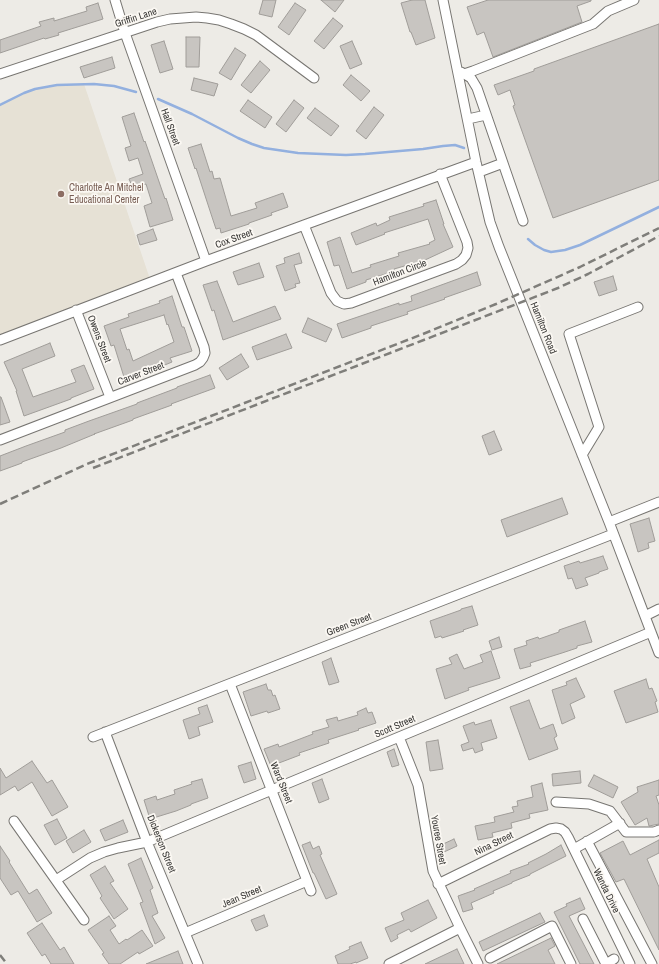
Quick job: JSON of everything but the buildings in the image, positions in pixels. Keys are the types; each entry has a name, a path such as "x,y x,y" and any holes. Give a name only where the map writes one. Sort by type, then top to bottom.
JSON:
{"street":[{"name":"Hall Street","path":"115,0 125,33 206,261"},
{"name":"Hamilton Road","path":"443,0 461,72 476,162 487,211 497,241 609,522 659,653"},
{"path":"461,72 473,71 593,24 608,11 634,0"},
{"name":"Griffin Lane","path":"0,74 157,22 177,18 196,17 219,20 238,26 256,35 314,78"},
{"path":"461,72 471,78 477,88 523,221"},
{"path":"468,119 486,115"},
{"name":"Cox Street","path":"0,340 206,261 476,162"},
{"path":"479,172 503,163"},
{"name":"Hamilton Circle","path":"304,225 331,293 337,301 344,304 351,303 456,264 466,255 468,248 440,174"},
{"name":"Carver Street","path":"0,440 195,365 203,358 205,353 204,347 176,273"},
{"path":"582,455 599,427 569,334 638,307"},
{"name":"Owens Street","path":"76,310 110,397"},
{"path":"609,522 659,502"},
{"name":"Green Street","path":"93,737 613,534"},
{"path":"645,616 659,609"},
{"name":"Scott Street","path":"56,880 90,858 104,852 147,842 651,632"},
{"name":"Ward Street","path":"230,684 311,891"},
{"name":"Dickerson Street","path":"105,732 147,842 198,964"},
{"name":"Youree Street","path":"399,737 418,785 431,862 435,877 478,964"},
{"path":"556,802 589,804 610,810 626,832 654,832 659,830"},
{"path":"14,821 84,920"},
{"path":"574,849 620,823"},
{"name":"Nina Street","path":"438,884 550,829 560,829"},
{"name":"Wanda Drive","path":"560,829 565,832 574,849 630,964"},
{"path":"587,842 652,964"},
{"name":"Jean Street","path":"185,933 307,881"},
{"path":"583,919 606,964 616,962 625,953"},
{"path":"490,958 552,926 571,964"},
{"path":"389,964 460,928"}],"shaded area":[{"name":"Charlotte An Mitchel Educational Center","path":"84,84 151,282 0,340 0,105 35,89 57,85"}],"waterway":[{"path":"0,105 35,89 57,85 94,84 114,86 136,92"},
{"path":"158,99 192,114 238,138 264,148 298,153 346,155 455,145 464,148"},
{"path":"528,239 544,250 551,252 565,250 580,245 659,207"}],"railway":[{"path":"0,504 87,464 423,334 496,304 580,267 659,228"},
{"path":"93,468 558,288 588,274 659,236"},
{"path":"0,955 7,964"}],"place":[{"name":"Charlotte An Mitchel Educational Center","path":"61,194"}]}
